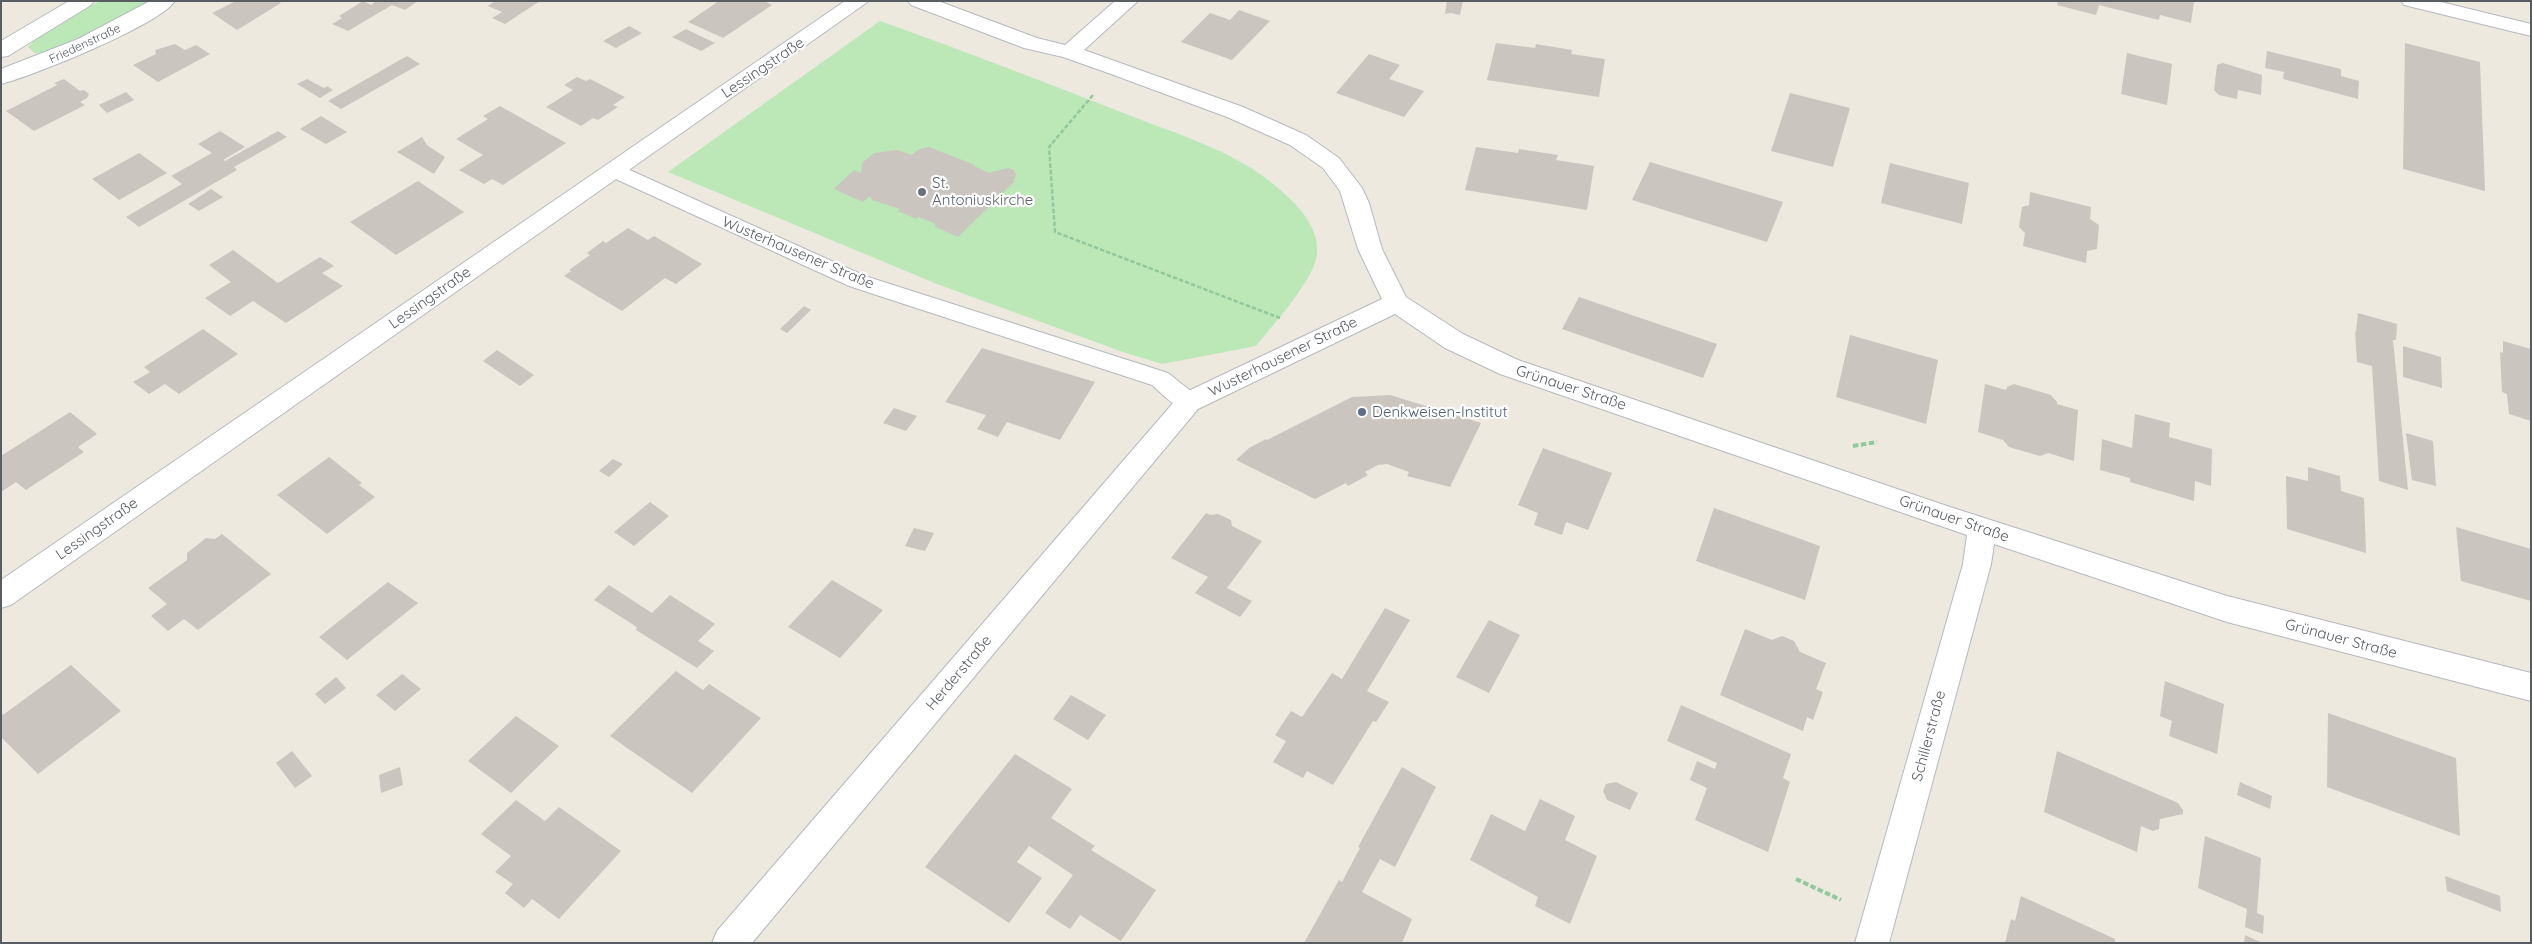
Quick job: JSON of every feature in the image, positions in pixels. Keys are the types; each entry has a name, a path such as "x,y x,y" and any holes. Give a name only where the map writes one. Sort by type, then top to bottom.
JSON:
{"street":[{"path":"2,50 32,30 84,1"},
{"name":"Friedenstraße","path":"1,77 65,55 128,24 165,1"},
{"name":"Lessingstraße","path":"1,596 859,1"},
{"path":"918,1 1031,43 1069,52 1268,126 1298,140 1331,163 1350,188 1357,203 1370,250 1396,303"},
{"path":"1069,52 1128,1"},
{"path":"2411,1 2531,30"},
{"name":"Wusterhausener Straße","path":"1189,402 1396,303"},
{"name":"Grünauer Straße","path":"1396,303 1454,341 1509,367 1982,529 2227,608 2531,687"},
{"name":"Herderstraße","path":"729,943 1189,402"},
{"name":"Schillerstraße","path":"1875,930 1971,587 1982,529"}],"lane":[{"name":"Wusterhausener Straße","path":"614,170 642,185 857,281 1160,379 1189,402"}],"path":[{"path":"1094,94 1049,147 1055,232 1284,320"},
{"path":"1796,879 1875,930"}],"green space":[{"path":"101,1 156,1 57,51 35,53 28,47 52,26"},
{"path":"880,21 1006,67 1184,136 1236,159 1253,169 1294,203 1309,222 1314,233 1317,255 1314,266 1300,290 1256,346 1162,364 1123,352 937,284 668,172"}],"building":[{"path":"236,1 278,1 281,3 237,30 212,13"},
{"path":"363,1 371,5 376,1 418,1 405,10 392,5 348,31 332,24 342,18 339,16"},
{"path":"495,1 540,1 505,24 492,18 502,12 488,6"},
{"path":"719,1 764,1 772,5 723,38 688,22"},
{"path":"1447,1 1463,1 1460,15 1445,14"},
{"path":"2058,1 2194,1 2191,23 2160,15 2159,20 2099,5 2096,15 2057,5"},
{"path":"1239,10 1270,21 1232,60 1181,42 1210,13 1230,20"},
{"path":"629,26 642,33 616,48 603,41"},
{"path":"686,29 715,43 701,51 672,37"},
{"path":"1496,43 1535,48 1536,44 1572,50 1571,54 1605,59 1599,97 1487,80"},
{"path":"2405,43 2480,62 2485,191 2403,169"},
{"path":"175,44 185,50 196,45 210,54 158,82 133,65 156,54 155,50"},
{"path":"2267,51 2341,69 2341,76 2359,81 2358,99 2283,79 2284,72 2265,68"},
{"path":"2127,53 2172,64 2167,105 2121,94"},
{"path":"1369,54 1400,65 1389,79 1424,91 1404,117 1336,93"},
{"path":"407,56 420,64 341,109 328,101"},
{"path":"2223,63 2262,75 2261,95 2238,90 2237,99 2219,95 2214,90 2217,65"},
{"path":"577,77 586,81 590,79 625,97 613,105 618,107 598,120 593,118 581,126 546,107 573,90 564,85"},
{"path":"64,79 80,91 84,90 89,94 87,98 80,102 85,105 34,131 6,111 57,85 54,83"},
{"path":"307,79 324,88 327,86 333,90 320,98 297,84"},
{"path":"126,92 134,100 107,113 99,105"},
{"path":"1790,93 1850,108 1833,167 1771,151"},
{"path":"500,106 566,143 503,185 492,179 484,184 459,170 483,155 456,139 488,119 483,116"},
{"path":"321,116 347,132 326,144 300,129"},
{"path":"220,131 245,147 223,160 225,161 278,131 287,137 234,167 237,170 139,227 126,217 182,184 171,176 212,153 198,144"},
{"path":"422,137 427,145 445,157 434,174 397,152"},
{"name":"St. Antoniuskirche","path":"929,147 975,165 989,173 1008,168 1014,170 1016,175 1013,181 1015,181 958,237 934,226 936,224 918,217 916,219 898,211 900,209 872,200 870,196 863,202 834,189 854,170 861,173 862,163 874,153 897,150 912,155 919,149"},
{"path":"1476,147 1518,153 1519,149 1558,155 1556,160 1594,166 1587,210 1465,190"},
{"path":"139,153 167,173 119,200 92,179"},
{"path":"1650,162 1783,202 1767,242 1632,200"},
{"path":"1890,163 1969,183 1962,224 1881,203"},
{"path":"418,181 464,212 396,255 350,222"},
{"path":"211,189 223,197 199,211 188,204"},
{"path":"2030,192 2091,207 2090,219 2099,225 2097,249 2087,251 2086,263 2023,246 2025,233 2019,227 2022,207 2029,205"},
{"path":"628,228 648,240 654,236 702,264 676,284 665,278 622,311 564,276 571,271 569,270 590,255 587,253 603,241 606,243"},
{"path":"233,250 278,283 320,257 334,266 322,273 343,286 286,323 253,301 230,316 205,298 231,282 209,265"},
{"path":"1579,297 1717,344 1703,378 1562,329"},
{"path":"804,306 811,310 787,333 780,329"},
{"path":"2358,313 2397,324 2396,340 2393,340 2408,490 2379,481 2372,366 2357,362 2355,331"},
{"path":"203,329 238,354 179,394 165,384 149,394 133,382 150,372 144,367"},
{"path":"1850,335 1938,360 1926,424 1836,397"},
{"path":"2503,341 2531,349 2531,421 2509,414 2507,394 2502,392 2500,352 2503,353"},
{"path":"2403,346 2441,357 2442,388 2403,377"},
{"path":"982,348 1095,382 1060,440 1007,422 998,437 977,429 986,415 945,402"},
{"path":"497,350 534,375 520,386 483,361"},
{"path":"1985,384 2006,390 2007,387 2014,384 2051,395 2057,404 2078,410 2074,461 2048,453 2040,456 2009,447 2003,440 1978,432"},
{"path":"1390,395 1481,423 1450,487 1407,476 1409,472 1387,464 1378,465 1365,472 1368,475 1348,486 1346,483 1315,499 1236,460 1249,448 1352,397"},
{"path":"894,408 917,416 906,431 883,423"},
{"path":"70,412 97,434 78,447 84,452 26,490 16,482 1,492 1,456"},
{"path":"2135,414 2170,423 2169,437 2212,449 2211,486 2195,481 2194,501 2130,482 2130,478 2100,470 2102,439 2132,448"},
{"path":"2406,433 2433,441 2436,486 2412,480"},
{"path":"1543,448 1612,473 1588,530 1566,522 1562,535 1534,525 1538,513 1518,505"},
{"path":"329,457 362,483 359,485 375,497 327,534 277,495"},
{"path":"613,459 623,464 609,477 599,471"},
{"path":"2308,467 2340,476 2341,491 2364,498 2366,553 2287,529 2286,476 2308,481"},
{"path":"650,502 669,516 634,546 614,532"},
{"path":"1714,508 1820,546 1805,600 1696,561"},
{"path":"1206,513 1211,515 1218,514 1231,520 1232,526 1262,541 1227,588 1252,601 1240,617 1195,593 1208,577 1171,558"},
{"path":"2456,527 2531,549 2531,601 2461,581"},
{"path":"914,528 934,533 925,551 905,546"},
{"path":"222,534 271,574 198,630 184,619 168,631 151,616 167,604 148,588 187,560 187,553 206,538 215,539"},
{"path":"832,580 883,610 840,658 788,627"},
{"path":"388,582 418,603 347,660 319,637"},
{"path":"609,585 652,613 670,595 715,624 698,641 714,651 697,668 636,630 637,627 594,600"},
{"path":"1385,608 1410,620 1367,691 1389,702 1376,722 1373,721 1333,785 1307,771 1303,778 1273,762 1286,741 1275,735 1291,711 1302,717 1332,673 1342,679"},
{"path":"1489,620 1520,635 1489,693 1456,677"},
{"path":"1745,629 1772,640 1782,636 1794,641 1800,652 1826,663 1816,689 1823,692 1813,720 1807,717 1803,731 1720,695"},
{"path":"71,665 121,711 38,774 1,737 1,714 3,715"},
{"path":"676,671 703,690 709,684 761,718 692,793 610,736"},
{"path":"402,674 421,689 395,711 376,695"},
{"path":"336,677 346,688 325,704 315,694"},
{"path":"2165,681 2224,704 2217,754 2169,736 2172,721 2160,716"},
{"path":"1071,695 1106,715 1088,740 1053,719"},
{"path":"1681,705 1791,754 1783,778 1790,782 1768,852 1695,820 1707,788 1690,780 1697,761 1715,769 1717,763 1667,741"},
{"path":"2328,713 2456,758 2460,836 2327,787"},
{"path":"516,716 559,746 511,793 468,761"},
{"path":"292,751 312,776 295,788 276,763"},
{"path":"2057,751 2178,803 2183,810 2183,814 2160,819 2159,829 2153,831 2141,826 2137,852 2044,812"},
{"path":"1015,754 1072,789 1051,818 1095,846 1091,850 1156,890 1121,941 1080,915 1070,929 1045,913 1073,875 1029,846 1017,862 1042,878 1009,923 925,867"},
{"path":"400,767 403,785 381,793 379,775"},
{"path":"1402,767 1436,787 1395,867 1380,859 1362,892 1412,919 1402,943 1304,943 1339,880 1342,882 1360,848 1358,847"},
{"path":"1616,782 1638,793 1630,810 1607,800 1603,791 1606,784"},
{"path":"2240,782 2272,796 2270,809 2237,795"},
{"path":"1540,799 1575,816 1565,840 1597,856 1570,924 1535,906 1538,897 1470,860 1491,814 1525,831"},
{"path":"516,800 545,821 559,807 621,851 559,919 532,899 524,908 505,893 513,884 495,872 511,856 481,834"},
{"path":"2205,836 2261,858 2257,913 2264,916 2263,934 2245,927 2247,909 2198,888"},
{"path":"2445,876 2500,896 2501,912 2447,891"},
{"path":"2021,896 2115,939 2115,943 2005,943 2011,919 2015,921"},
{"path":"2245,935 2262,943 2244,943"}],"place":[{"name":"St. Antoniuskirche","path":"922,192"},
{"name":"Denkweisen-Institut","path":"1362,412"}]}
